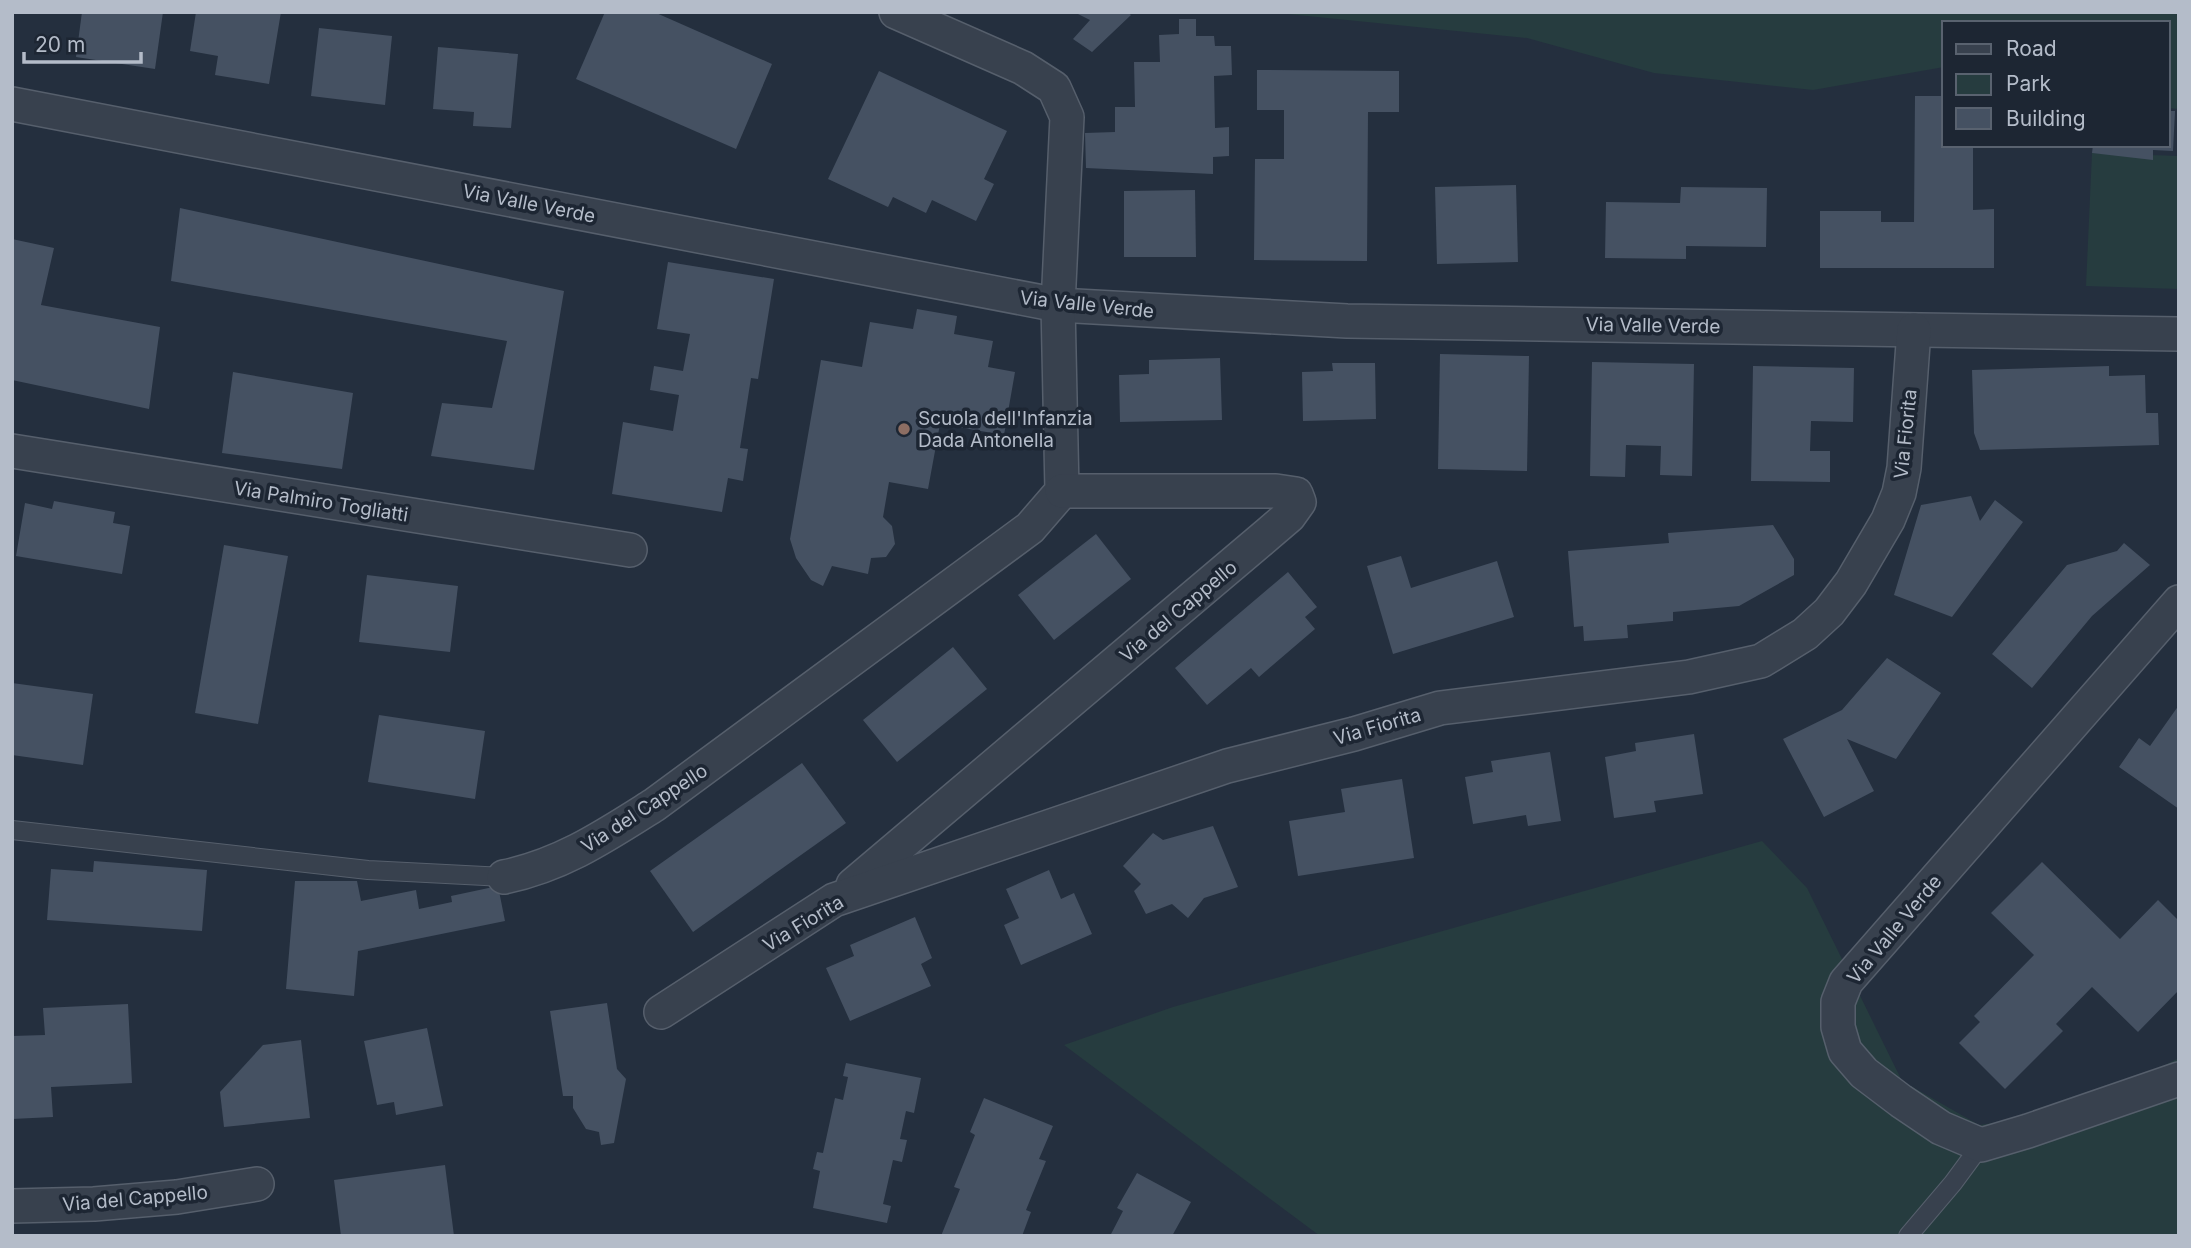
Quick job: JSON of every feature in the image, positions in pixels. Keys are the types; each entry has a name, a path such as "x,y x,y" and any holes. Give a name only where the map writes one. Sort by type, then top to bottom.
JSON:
{"street":[{"path":"896,12 1023,68 1054,88 1067,117 1058,305 1062,491"},
{"name":"Via Valle Verde","path":"12,104 1058,305 1347,321 2179,334"},
{"name":"Via Fiorita","path":"661,1012 834,900 1227,766 1353,734 1440,708 1689,677 1761,661 1805,634 1829,612 1851,583 1888,520 1899,493 1904,468 1914,330"},
{"name":"Via Palmiro Togliatti","path":"12,451 630,550"},
{"name":"Via del Cappello","path":"504,877 535,870 591,845 654,805 1030,528 1062,491 1276,491 1296,494 1299,502 1289,516 834,900"},
{"name":"Via Valle Verde","path":"1981,1144 1941,1128 1864,1073 1845,1051 1838,1027 1838,1002 1846,982 2179,602"},
{"path":"1981,1144 2028,1131 2179,1079"},
{"name":"Via del Cappello","path":"12,1206 94,1204 177,1197 257,1184"}],"lane":[{"name":"Via del Cappello","path":"12,830 368,870 504,877"},
{"path":"1908,1236 1953,1183 1981,1144"}],"green space":[{"path":"1267,12 2179,12 2179,109 2170,108 2170,21 1942,21 1942,67 1813,90 1654,73 1527,38"},
{"path":"2092,153 2179,156 2179,289 2086,286"},
{"path":"1762,841 1807,888 1902,1081 1979,1125 2069,1113 2179,1058 2179,1236 1320,1236 1064,1045 1173,1007"}],"building":[{"path":"82,12 163,12 155,69 76,57"},
{"path":"196,12 281,12 269,84 215,75 218,56 190,51"},
{"path":"605,12 654,12 772,64 736,149 576,79"},
{"path":"1074,12 1127,12 1131,15 1092,52 1073,39 1090,20"},
{"path":"1179,19 1196,19 1196,36 1214,36 1215,46 1231,46 1232,75 1214,76 1215,128 1229,127 1229,156 1213,157 1213,174 1086,168 1085,133 1115,132 1115,107 1135,107 1134,62 1160,62 1159,35 1179,34"},
{"path":"319,28 392,36 385,105 311,96"},
{"path":"438,47 518,54 511,128 473,126 474,112 433,109"},
{"path":"1257,70 1399,71 1399,112 1368,112 1367,261 1254,260 1255,159 1284,159 1284,110 1257,110"},
{"path":"879,71 1007,131 984,179 994,184 976,221 932,200 926,213 893,197 888,207 828,179"},
{"path":"1915,96 1942,96 1942,147 1973,147 1973,210 1994,209 1994,268 1820,268 1820,211 1881,211 1881,222 1914,222"},
{"path":"2170,111 2175,111 2173,151 2153,150 2153,160 2092,153 2093,147 2170,147"},
{"path":"1516,185 1518,262 1437,264 1435,187"},
{"path":"1681,187 1767,188 1766,247 1686,246 1686,259 1605,258 1606,202 1680,203"},
{"path":"1195,190 1196,257 1124,257 1124,191"},
{"path":"180,208 564,291 534,470 431,456 442,403 492,408 507,341 171,281"},
{"path":"12,239 54,248 41,305 160,327 149,409 12,380"},
{"path":"668,262 774,279 758,379 751,378 740,448 748,449 743,481 728,478 722,512 612,494 623,422 673,431 679,395 650,390 654,366 683,371 690,334 657,329"},
{"path":"917,309 957,316 954,334 993,341 988,367 1015,372 1004,435 940,424 928,489 889,482 883,517 892,526 895,544 886,557 871,558 868,574 832,566 823,586 811,580 796,558 790,539 821,360 862,367 870,322 913,329"},
{"path":"1440,354 1529,356 1527,471 1438,469"},
{"path":"1220,358 1222,420 1120,422 1119,375 1149,374 1149,360"},
{"path":"1592,362 1694,364 1692,476 1660,475 1661,446 1626,445 1625,477 1590,476"},
{"path":"1332,363 1375,363 1376,419 1303,421 1302,372 1333,371"},
{"path":"1753,366 1854,368 1853,422 1811,421 1810,451 1830,451 1830,482 1751,481"},
{"path":"2109,366 2109,376 2145,375 2146,413 2158,413 2159,445 1980,450 1974,433 1972,370"},
{"path":"233,372 353,393 342,469 222,453"},
{"path":"1971,496 1980,521 1995,500 2023,522 1952,617 1894,595 1921,505"},
{"path":"54,501 115,512 113,523 130,526 122,574 16,556 25,503 52,509"},
{"path":"1773,525 1794,559 1794,575 1739,606 1673,612 1673,621 1627,625 1628,638 1584,641 1583,626 1574,627 1568,551 1669,543 1668,533"},
{"path":"1096,534 1131,579 1054,640 1018,595"},
{"path":"2124,543 2150,565 2092,616 2032,688 1992,654 2067,565 2117,551"},
{"path":"224,545 288,556 258,724 195,713"},
{"path":"1401,556 1411,588 1497,561 1514,617 1393,654 1367,566"},
{"path":"1288,572 1317,607 1305,617 1315,629 1259,677 1251,668 1207,705 1175,668"},
{"path":"367,575 458,586 450,652 359,642"},
{"path":"953,647 987,689 897,762 863,720"},
{"path":"1887,658 1941,693 1896,759 1847,739 1874,791 1824,817 1783,739 1842,710"},
{"path":"12,683 93,694 83,765 12,755"},
{"path":"2179,705 2179,809 2119,767 2139,738 2150,746"},
{"path":"379,715 485,731 475,799 368,782"},
{"path":"1694,734 1703,794 1654,801 1656,812 1614,818 1605,757 1636,751 1635,743"},
{"path":"1550,752 1561,821 1528,826 1526,815 1473,824 1465,777 1493,772 1491,761"},
{"path":"802,763 846,823 693,932 650,871"},
{"path":"1402,779 1414,858 1298,876 1289,821 1345,812 1341,789"},
{"path":"1213,826 1238,887 1204,898 1188,918 1172,904 1146,914 1134,891 1141,884 1123,866 1153,833 1163,840"},
{"path":"94,861 207,870 202,931 47,920 51,869 93,872"},
{"path":"2042,862 2120,939 2158,900 2179,921 2179,990 2138,1032 2092,987 2056,1024 2063,1031 2005,1089 1959,1043 1980,1022 1974,1016 2034,955 1991,913"},
{"path":"1049,870 1061,899 1074,893 1092,934 1021,965 1004,925 1019,918 1006,889"},
{"path":"295,881 357,881 361,901 416,890 419,909 452,902 451,896 498,886 505,921 358,951 354,996 286,989"},
{"path":"915,917 932,958 921,964 931,986 850,1021 826,968 854,956 850,945"},
{"path":"607,1003 617,1069 626,1079 614,1143 601,1145 599,1132 586,1129 573,1108 573,1096 563,1096 550,1011"},
{"path":"128,1004 132,1083 51,1087 53,1117 12,1119 12,1036 45,1035 43,1008"},
{"path":"427,1028 443,1106 396,1115 394,1102 377,1105 364,1041"},
{"path":"301,1040 310,1118 224,1127 220,1092 263,1045"},
{"path":"846,1063 921,1078 914,1113 906,1111 900,1139 907,1140 902,1162 893,1160 883,1204 891,1206 887,1223 813,1208 820,1171 813,1169 817,1152 823,1153 835,1098 843,1100 848,1077 843,1076"},
{"path":"984,1098 1053,1126 1039,1159 1046,1161 1026,1210 1031,1212 1022,1236 941,1236 960,1189 954,1187 975,1135 970,1132"},
{"path":"445,1165 454,1236 341,1236 334,1180"},
{"path":"1137,1173 1191,1202 1172,1236 1110,1236 1123,1211 1117,1208"}],"place":[{"name":"Scuola dell'Infanzia Dada Antonella","path":"904,429"}]}
